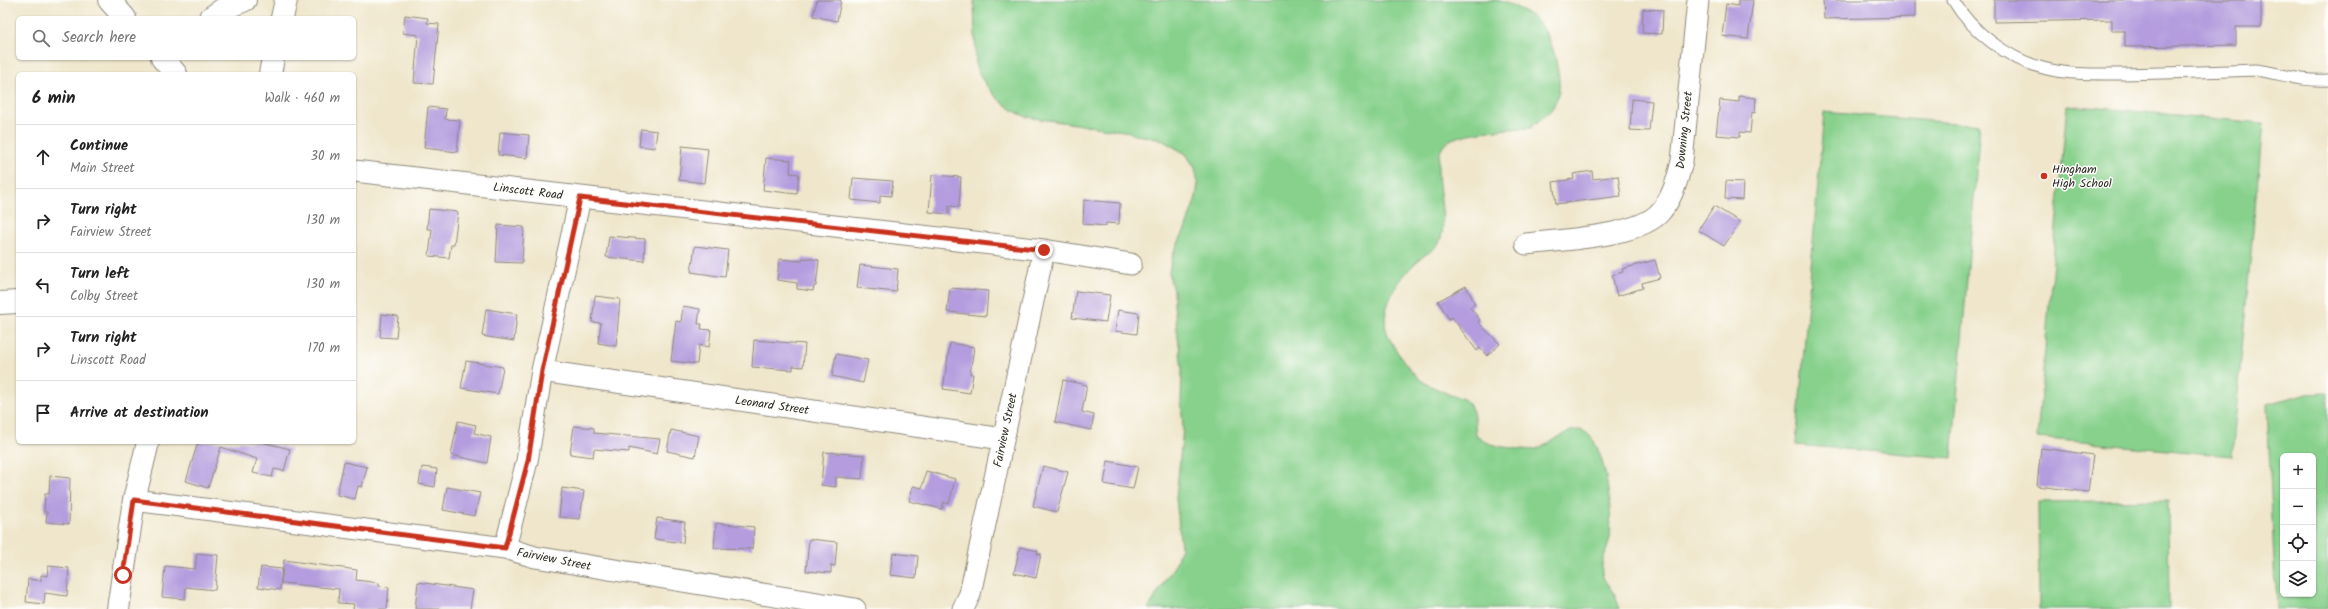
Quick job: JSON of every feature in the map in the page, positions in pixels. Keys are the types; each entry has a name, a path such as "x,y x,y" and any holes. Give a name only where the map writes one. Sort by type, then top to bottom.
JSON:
{"main road":[{"path":"109,0 123,16"},
{"path":"213,16 223,9 245,0"},
{"path":"282,16 286,0"},
{"path":"164,60 174,72"},
{"path":"176,72 180,60"},
{"path":"270,72 273,60"},
{"path":"0,303 16,302"},
{"path":"118,609 134,500 148,444"}],"street":[{"name":"Downing Street","path":"1526,244 1632,229 1649,222 1661,212 1678,178 1682,161 1698,0"},
{"name":"Linscott Road","path":"356,171 1044,250 1131,264"},
{"path":"505,548 528,461 542,371 580,198"},
{"name":"Fairview Street","path":"964,609 970,594 1044,250"},
{"name":"Leonard Street","path":"542,371 1003,438"},
{"name":"Fairview Street","path":"134,500 505,548 535,557 855,609"}],"lane":[{"path":"1953,0 1973,25 1997,45 2019,59 2042,68 2082,74 2255,70 2271,72 2295,79 2328,80"}],"green space":[{"path":"974,0 1497,0 1510,4 1521,10 1538,23 1545,31 1550,41 1557,66 1559,87 1556,102 1548,113 1530,128 1474,133 1447,142 1441,150 1438,160 1438,172 1443,227 1441,238 1435,247 1413,265 1400,281 1389,300 1386,310 1386,329 1391,342 1417,377 1428,384 1463,399 1468,403 1475,422 1476,435 1489,443 1509,448 1536,449 1561,435 1572,431 1577,430 1587,433 1595,443 1606,476 1611,528 1610,538 1602,565 1602,574 1616,598 1619,609 1148,609 1176,563 1181,547 1176,498 1183,428 1181,400 1182,369 1174,305 1174,291 1169,272 1173,254 1186,227 1196,197 1198,184 1195,168 1186,154 1158,138 1134,135 1130,132 1027,117 1011,109 990,90 976,67"},
{"path":"2067,105 2263,123 2232,456 2037,438"},
{"path":"1824,112 1980,125 1952,458 1796,445"},
{"path":"2328,393 2328,609 2276,609 2267,404 2304,394"},
{"path":"2168,500 2169,609 2039,609 2038,502"}],"building":[{"path":"817,0 841,0 837,21 813,16"},
{"path":"1738,0 1753,0 1748,39 1722,36 1726,4 1738,6"},
{"path":"1823,0 1915,0 1915,17 1824,19"},
{"path":"1994,0 2261,0 2261,27 2236,27 2236,45 2125,47 2125,31 2112,31 2112,20 1994,22"},
{"path":"1643,9 1663,10 1662,34 1642,33"},
{"path":"405,15 428,18 427,23 439,24 433,84 414,83 418,35 403,33"},
{"path":"1739,96 1756,98 1755,113 1752,112 1750,133 1740,132 1740,137 1716,135 1720,100 1739,102"},
{"path":"1632,99 1652,101 1649,131 1630,130"},
{"path":"428,107 446,109 445,119 460,120 457,152 424,148"},
{"path":"641,129 657,131 655,148 639,146"},
{"path":"500,132 529,135 527,158 498,155"},
{"path":"682,146 708,149 704,183 679,180"},
{"path":"766,158 791,160 790,173 799,174 797,194 763,190"},
{"path":"1592,171 1593,179 1618,176 1621,196 1556,204 1553,182 1574,179 1573,174"},
{"path":"932,175 961,177 959,207 949,206 949,214 929,212"},
{"path":"853,178 893,181 891,196 880,195 880,203 851,200"},
{"path":"1726,181 1743,182 1742,200 1725,199"},
{"path":"1084,200 1120,203 1119,224 1106,223 1106,226 1083,224"},
{"path":"1714,206 1740,222 1724,246 1698,230"},
{"path":"429,209 458,212 454,245 451,245 449,258 429,256 432,229 427,229"},
{"path":"498,225 524,227 522,263 496,262"},
{"path":"609,236 645,239 644,261 606,257"},
{"path":"695,246 728,250 725,277 691,272"},
{"path":"803,258 819,260 816,286 814,286 813,291 797,289 797,283 777,280 779,259 802,261"},
{"path":"1655,260 1660,278 1642,283 1643,288 1617,296 1612,275 1623,272 1622,269"},
{"path":"860,265 898,269 896,292 857,288"},
{"path":"1466,286 1475,304 1470,307 1480,320 1478,322 1500,344 1487,356 1480,348 1477,351 1452,317 1449,319 1438,301"},
{"path":"950,288 988,291 986,316 947,312"},
{"path":"1076,291 1110,295 1106,322 1072,318"},
{"path":"595,296 620,299 616,346 598,343 601,323 592,322"},
{"path":"683,306 700,309 698,324 702,324 701,329 711,330 709,347 699,345 697,364 671,361 676,321 681,322"},
{"path":"486,309 517,314 514,341 482,336"},
{"path":"1118,310 1139,313 1137,334 1115,331"},
{"path":"382,314 398,316 396,338 380,337"},
{"path":"754,340 805,344 803,367 793,366 793,370 752,367"},
{"path":"950,343 974,347 970,374 973,374 970,393 943,389"},
{"path":"836,354 868,360 863,383 832,376"},
{"path":"466,361 503,367 498,394 461,388"},
{"path":"1063,380 1087,385 1082,412 1094,415 1091,430 1055,422"},
{"path":"458,421 476,425 474,433 491,437 487,463 451,455"},
{"path":"574,426 594,428 594,433 660,439 657,454 629,448 629,452 594,449 593,457 570,454"},
{"path":"671,430 699,436 695,457 667,451"},
{"path":"197,444 270,444 290,449 284,471 274,469 272,477 253,473 257,459 221,447 208,488 186,481"},
{"path":"2041,448 2093,455 2088,492 2037,486"},
{"path":"824,452 864,455 862,479 836,477 836,487 821,485"},
{"path":"1108,461 1138,467 1133,489 1104,484"},
{"path":"344,462 367,467 362,487 358,486 355,499 337,495"},
{"path":"1043,466 1068,472 1057,512 1033,506"},
{"path":"422,467 437,469 435,487 419,484"},
{"path":"926,471 955,479 949,504 944,502 942,509 909,501 913,486 922,488"},
{"path":"50,476 70,478 69,524 46,522 47,512 44,512 45,494 49,494"},
{"path":"447,487 480,493 475,516 443,510"},
{"path":"562,488 584,491 580,519 559,517"},
{"path":"657,518 685,522 683,543 654,539"},
{"path":"716,523 754,527 752,549 714,548"},
{"path":"809,539 837,542 835,566 831,565 831,573 806,571"},
{"path":"1020,547 1038,551 1037,554 1041,554 1036,578 1014,573"},
{"path":"197,553 218,555 215,590 186,587 185,599 162,597 165,566 195,569"},
{"path":"893,553 918,556 916,578 890,575"},
{"path":"284,560 357,570 356,580 379,583 379,586 389,587 387,609 353,609 354,604 338,603 339,589 281,583"},
{"path":"48,566 69,568 67,596 45,593 44,604 26,602 28,579 41,581 41,575 47,576"},
{"path":"261,567 282,569 280,590 258,587"},
{"path":"418,582 473,590 470,609 415,609"}],"place":[{"name":"Hingham High School","path":"2044,176"}],"route":[{"path":"123,575 134,500 505,548 528,461 542,371 580,198 1044,250"}]}
